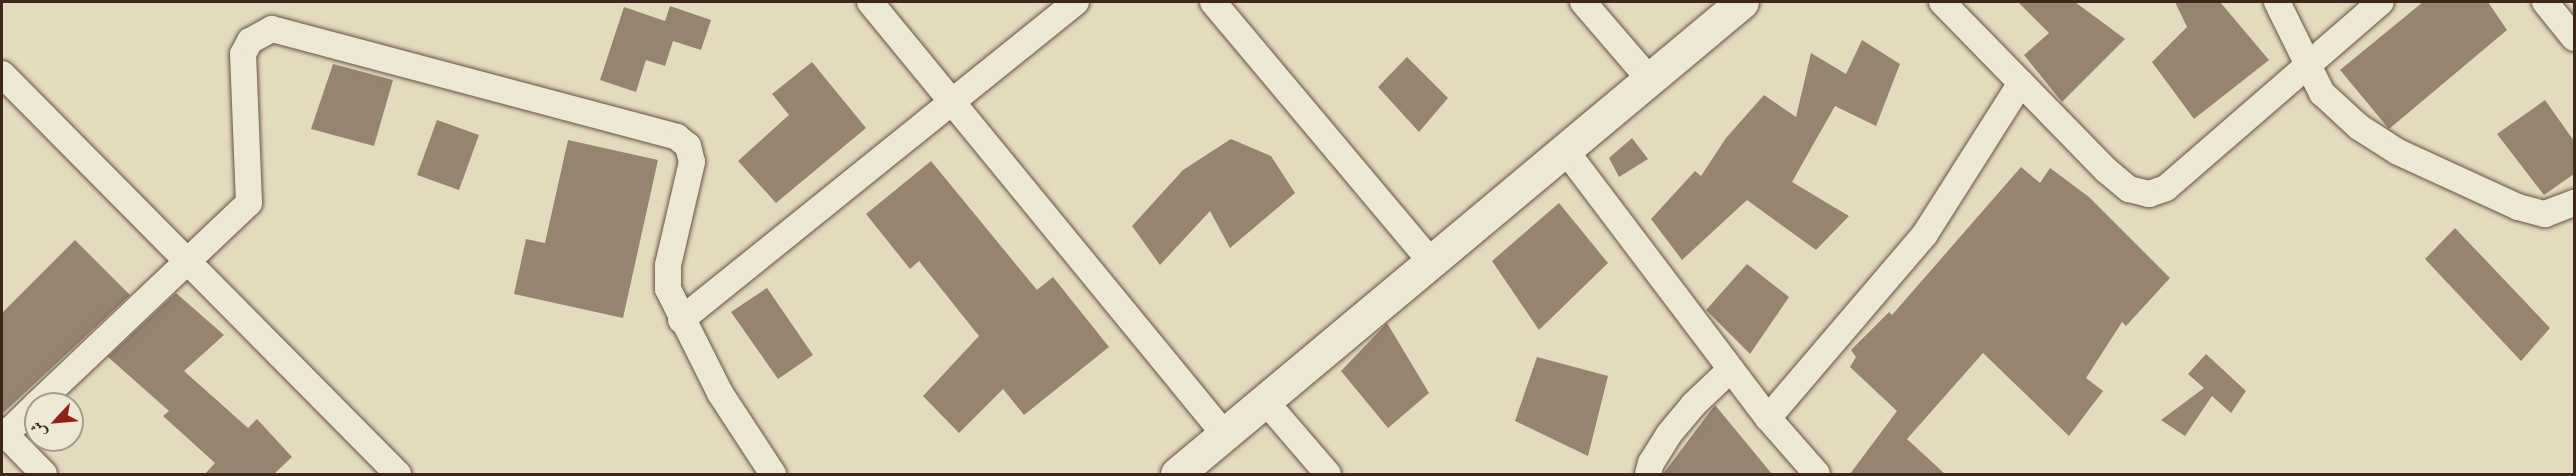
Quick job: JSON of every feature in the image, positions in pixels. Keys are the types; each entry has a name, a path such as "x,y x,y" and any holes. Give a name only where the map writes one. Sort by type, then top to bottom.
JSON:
{"street":[{"path":"870,2 1226,435"},
{"path":"681,320 951,99 1076,2"},
{"path":"1213,2 1432,263"},
{"path":"1584,2 1650,80"},
{"path":"1178,474 1742,2"},
{"path":"1942,2 2106,170 2129,189 2149,194 2166,188 2308,62 2381,2"},
{"path":"2277,2 2322,93 2359,127 2398,152 2518,207 2545,214 2574,203"},
{"path":"2545,2 2574,38"},
{"path":"50,392 187,260 242,214 249,203 243,54 250,41 272,29 677,137 687,146 692,162 668,265 668,289 681,320 720,393 773,474"},
{"path":"2,74 398,474"},
{"path":"1768,418 1925,234 2021,83"},
{"path":"1566,151 1768,418 1817,474"},
{"path":"1648,474 1651,463 1669,434 1693,405 1731,369"},
{"path":"1266,402 1328,474"},
{"path":"24,416 3,433 44,474"}],"building":[{"path":"2018,2 2075,2 2125,39 2062,102 2024,55 2049,33"},
{"path":"2175,2 2220,2 2269,60 2194,119 2152,62 2187,27"},
{"path":"2423,2 2488,2 2507,30 2389,129 2340,70"},
{"path":"670,6 711,20 701,50 673,41 665,66 646,60 636,92 600,80 624,7 665,21"},
{"path":"1862,40 1900,64 1876,126 1835,106 1792,182 1849,216 1816,250 1747,200 1682,260 1651,219 1695,171 1701,176 1726,138 1764,95 1796,117 1811,53 1846,74"},
{"path":"1407,57 1448,98 1419,132 1378,87"},
{"path":"812,62 866,128 776,203 738,161 789,115 772,94"},
{"path":"333,64 393,80 374,146 311,129"},
{"path":"2545,100 2574,141 2574,174 2544,195 2497,134"},
{"path":"437,120 479,135 459,190 417,175"},
{"path":"1632,138 1648,159 1619,177 1609,158"},
{"path":"1231,139 1271,156 1295,193 1230,248 1210,211 1160,265 1132,226 1183,170"},
{"path":"568,140 658,160 623,318 514,294 526,239 545,243"},
{"path":"931,161 1037,290 1053,277 1109,347 1024,415 1003,389 959,433 923,396 979,336 919,261 910,269 866,214"},
{"path":"2021,167 2040,183 2050,168 2089,197 2170,278 2126,326 2122,322 2086,378 2103,391 2069,436 1983,353 1907,439 1945,474 1850,474 1897,411 1850,367 1856,357 1851,350 1889,312 1892,315"},
{"path":"1559,203 1608,263 1539,330 1492,261"},
{"path":"2455,228 2550,328 2521,361 2425,259"},
{"path":"75,240 130,295 2,414 2,313"},
{"path":"1747,264 1789,297 1750,354 1706,310"},
{"path":"767,288 813,355 778,379 731,312"},
{"path":"176,293 224,335 184,371 248,428 257,419 292,457 274,474 205,474 215,463 163,416 169,411 108,357"},
{"path":"1387,323 1429,393 1388,428 1341,371"},
{"path":"2206,354 2246,391 2231,413 2212,396 2185,436 2161,420 2204,388 2188,374"},
{"path":"1537,357 1608,376 1588,456 1515,421"},
{"path":"1715,405 1772,474 1663,474"}]}
